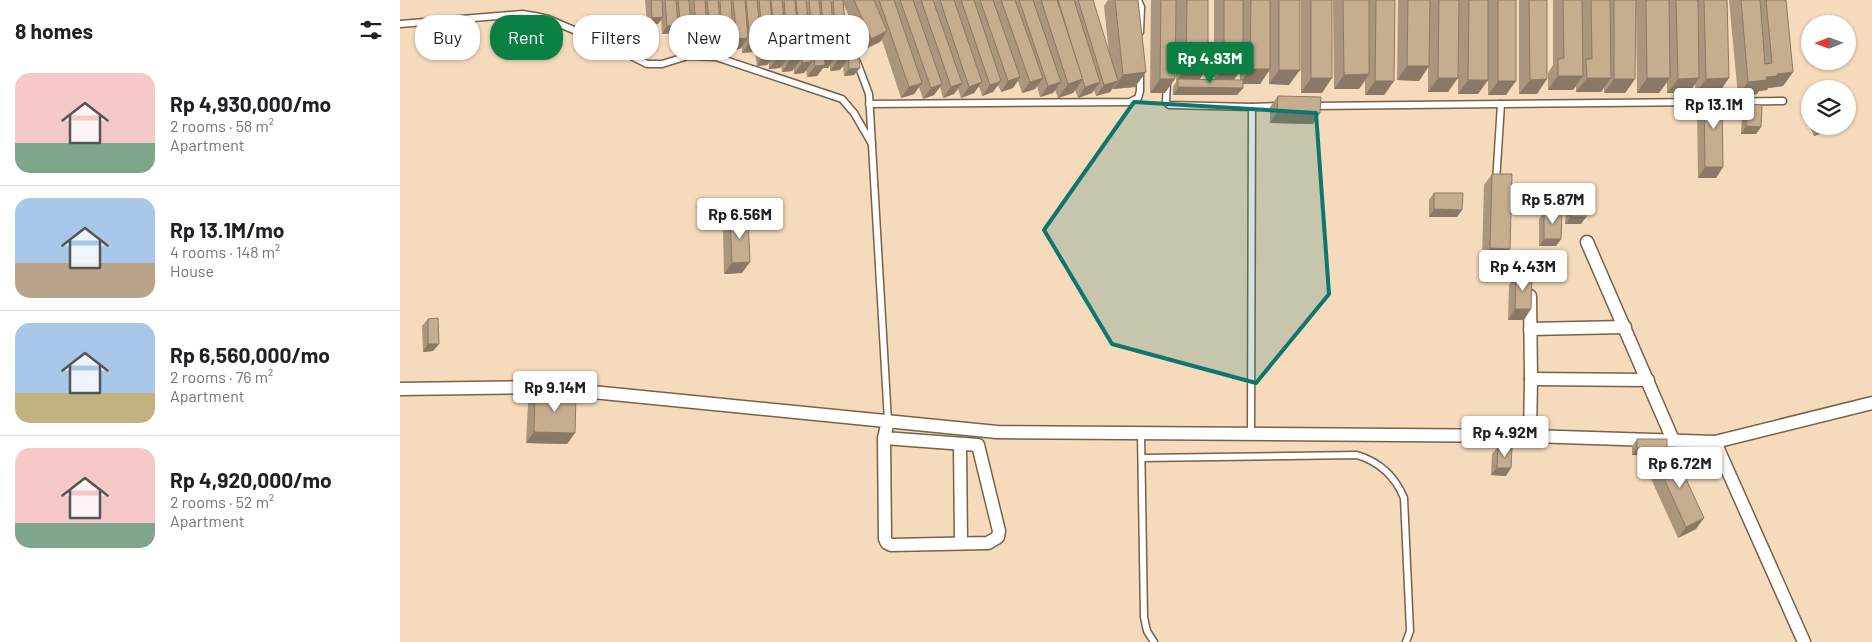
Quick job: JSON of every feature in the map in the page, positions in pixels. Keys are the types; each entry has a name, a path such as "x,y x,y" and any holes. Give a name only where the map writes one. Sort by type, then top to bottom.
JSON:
{"street":[{"path":"1587,242 1673,440"},
{"path":"1530,283 1530,436"},
{"path":"1530,329 1625,328"},
{"path":"1531,379 1648,380"},
{"path":"400,389 542,387 997,432 1530,436 1715,442 1872,403"},
{"path":"884,438 976,445 980,448 999,534 998,537 992,542 891,545 887,543 885,539 884,438 888,421"},
{"path":"1715,442 1804,642"},
{"path":"960,445 960,543"}],"lane":[{"path":"1138,0 1140,7 1140,35"},
{"path":"400,24 522,14 548,19 609,45 647,64 662,64 688,56 716,56 842,99 854,113 872,144"},
{"path":"840,14 866,85 869,104 888,421"},
{"path":"869,104 1130,102 1138,98 1140,91 1140,63"},
{"path":"1167,74 1166,102 1169,105 1282,106"},
{"path":"1301,106 1783,101"},
{"path":"1496,182 1501,104"},
{"path":"1251,434 1252,107"},
{"path":"1141,434 1144,617 1147,631 1154,642"},
{"path":"1142,458 1357,455 1371,460 1388,473 1399,486 1404,498 1410,631 1406,642"}],"highlighted area":[{"path":"1134,102 1316,113 1329,294 1256,383 1112,344 1044,230"}],"building":[{"path":"651,0 662,0 663,17 652,15"},
{"path":"665,0 676,0 677,15 669,15 669,26 667,26"},
{"path":"678,0 689,0 690,15 680,15"},
{"path":"694,0 705,0 706,15 695,15"},
{"path":"707,0 718,0 719,15 708,15"},
{"path":"720,0 731,0 732,15 721,15"},
{"path":"733,0 745,0 748,38 739,39 739,15 735,15"},
{"path":"746,0 757,0 758,15 749,15 749,32"},
{"path":"759,0 770,0 771,15 760,15"},
{"path":"771,0 782,0 784,15 773,15"},
{"path":"784,0 795,0 796,15 785,15"},
{"path":"796,0 806,0 807,15 797,15"},
{"path":"809,0 819,0 820,15 810,15"},
{"path":"821,0 831,0 832,15 822,15"},
{"path":"833,0 843,0 844,15 834,15"},
{"path":"854,0 874,0 887,31 871,39 869,34 869,15 861,15"},
{"path":"879,0 894,0 922,83 909,87"},
{"path":"900,0 913,0 942,84 931,88"},
{"path":"921,0 933,0 962,83 951,87"},
{"path":"940,0 954,0 982,82 969,87"},
{"path":"961,0 974,0 1001,81 990,85"},
{"path":"980,0 993,0 1020,77 1008,81"},
{"path":"1001,0 1015,0 1043,78 1030,82"},
{"path":"1019,0 1033,0 1061,82 1048,86"},
{"path":"1041,0 1057,0 1083,79 1068,84"},
{"path":"1058,0 1074,0 1100,82 1085,87"},
{"path":"1078,0 1093,0 1118,81 1104,85"},
{"path":"1115,0 1138,0 1146,72 1123,75"},
{"path":"1161,0 1176,0 1175,79 1160,79"},
{"path":"1187,0 1208,0 1208,67 1186,67"},
{"path":"1224,0 1243,0 1243,66 1224,66"},
{"path":"1251,0 1270,0 1270,69 1250,69"},
{"path":"1279,0 1300,0 1300,70 1279,70"},
{"path":"1311,0 1332,0 1332,78 1311,78"},
{"path":"1343,0 1369,0 1369,74 1344,75"},
{"path":"1376,0 1395,0 1394,81 1375,81"},
{"path":"1408,0 1430,0 1429,66 1407,66"},
{"path":"1439,0 1459,0 1458,78 1438,78"},
{"path":"1469,0 1488,0 1488,80 1468,80"},
{"path":"1498,0 1516,0 1516,81 1498,81"},
{"path":"1529,0 1547,0 1547,79 1530,80"},
{"path":"1563,0 1582,0 1583,76 1558,76 1558,59 1564,58"},
{"path":"1591,0 1610,0 1611,78 1587,78 1586,59 1592,59"},
{"path":"1614,0 1636,0 1635,79 1614,79"},
{"path":"1646,0 1669,0 1670,78 1647,78"},
{"path":"1676,0 1698,0 1699,78 1678,79"},
{"path":"1704,0 1727,0 1729,78 1706,79"},
{"path":"1741,0 1760,0 1765,64 1772,63 1766,0 1786,0 1793,72 1766,77 1767,80 1748,82"},
{"path":"802,60 812,60 812,62 802,63"},
{"path":"814,60 825,60 825,65 815,66"},
{"path":"849,60 859,60 860,68 849,69"},
{"path":"1178,79 1243,80 1243,88 1178,87"},
{"path":"1704,93 1722,93 1723,167 1705,167"},
{"path":"1278,96 1321,97 1320,113 1277,112"},
{"path":"1747,104 1762,105 1761,127 1746,126"},
{"path":"1492,174 1512,174 1510,249 1490,248"},
{"path":"1571,188 1587,188 1586,217 1570,217"},
{"path":"1434,193 1463,193 1462,210 1434,209"},
{"path":"1544,212 1562,212 1561,239 1544,239"},
{"path":"730,218 748,218 750,262 732,263"},
{"path":"1516,274 1532,275 1531,309 1515,309"},
{"path":"438,318 439,344 428,344 428,319"},
{"path":"535,393 576,394 575,433 534,432"},
{"path":"1637,439 1667,439 1667,449 1637,448"},
{"path":"1498,447 1512,447 1511,468 1497,468"},
{"path":"1673,451 1704,518 1686,527 1655,459"}]}
